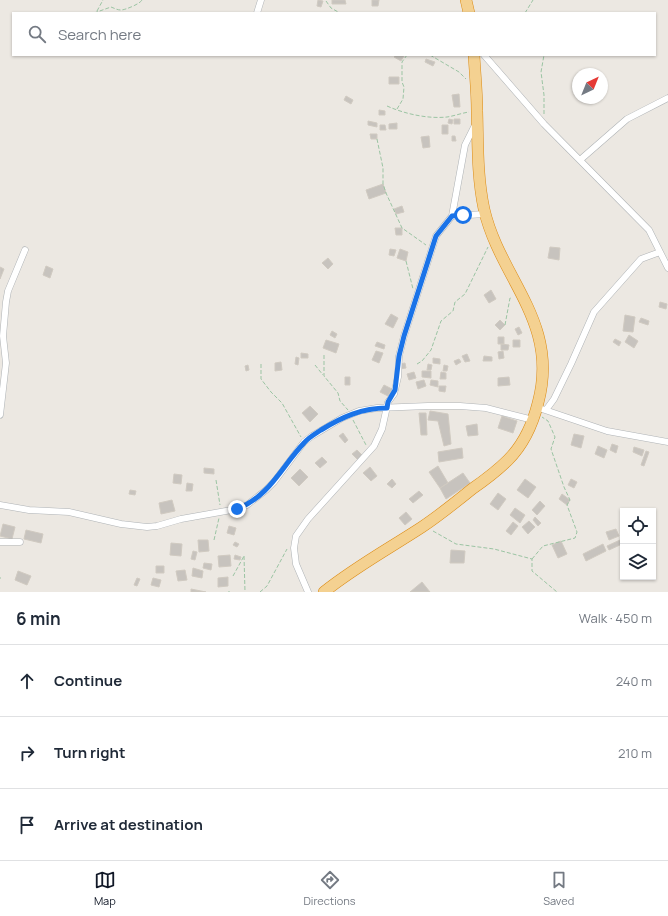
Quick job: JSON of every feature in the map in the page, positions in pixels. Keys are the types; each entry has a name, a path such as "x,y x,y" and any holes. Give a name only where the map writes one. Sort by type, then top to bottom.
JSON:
{"highway":[{"path":"466,0 469,12"},
{"path":"324,592 424,526 498,470 510,458 525,437 538,413 542,385 542,356 535,324 493,238 485,214 481,195 478,172 477,89 474,56"}],"street":[{"path":"257,12 261,0"},
{"path":"485,56 544,124 649,230 668,268"},
{"path":"580,160 627,119 668,99"},
{"path":"308,592 296,564 294,548 296,536 308,519 378,438 388,402 395,390 401,347 436,236 452,216 465,145 477,115"},
{"path":"452,216 485,214"},
{"path":"0,415 6,363 2,336 6,302 8,291 25,250"},
{"path":"538,413 554,399 594,312 641,259 660,252"},
{"path":"0,505 30,510 69,512 121,524 147,527 237,509 247,505 266,490 274,482 304,442 312,436 350,414 377,408 428,406 486,408 538,413 607,431 668,442"},
{"path":"0,542 20,542"}],"path":[{"path":"95,12 103,0"},
{"path":"95,12 110,7 118,10 124,10 139,4 142,0"},
{"path":"526,12 534,0"},
{"path":"326,1 331,8 338,12"},
{"path":"397,110 403,99 404,88 402,82 402,62 406,56"},
{"path":"432,56 459,72 477,89"},
{"path":"544,56 541,72 544,95 544,124"},
{"path":"387,106 397,110 428,117 477,115"},
{"path":"377,139 383,168 383,184 402,228 432,250"},
{"path":"417,364 422,361 431,350 441,320 453,311 456,302 465,294 493,238"},
{"path":"406,261 412,288 418,293"},
{"path":"505,325 510,298 522,295"},
{"path":"324,355 324,376"},
{"path":"261,364 261,379 270,392 282,403 304,442"},
{"path":"315,365 338,393 340,401 350,411 354,424 368,451"},
{"path":"538,413 548,421 555,437 551,449 570,500 567,505 577,532 575,538 543,546 532,559 532,570 557,592"},
{"path":"424,526 456,544 494,549 532,559"},
{"path":"260,592 267,586 282,556 296,536"},
{"path":"233,576 244,556 245,592"}],"building":[{"path":"318,0 323,1 321,7 317,6"},
{"path":"332,0 345,0 346,4 332,4"},
{"path":"372,0 379,0 378,6 372,6"},
{"path":"395,56 404,56 401,61 394,57"},
{"path":"426,59 435,62 433,66 425,62"},
{"path":"389,77 399,77 399,84 389,84"},
{"path":"459,94 460,107 454,107 452,95"},
{"path":"346,96 353,100 351,104 344,100"},
{"path":"379,110 385,111 385,115 379,115"},
{"path":"449,119 453,120 452,124 448,123"},
{"path":"454,119 460,119 460,124 454,124"},
{"path":"368,121 377,123 377,127 368,125"},
{"path":"397,123 397,129 389,129 389,124"},
{"path":"380,125 385,125 386,130 380,130"},
{"path":"442,125 448,125 448,134 442,134"},
{"path":"370,134 377,134 377,139 371,139"},
{"path":"429,136 430,147 423,148 421,137"},
{"path":"452,136 455,136 456,141 452,141"},
{"path":"383,184 386,193 369,199 366,190"},
{"path":"402,206 404,212 396,214 394,209"},
{"path":"395,228 402,228 402,235 396,235"},
{"path":"550,247 560,248 559,260 548,258"},
{"path":"390,249 396,250 394,256 389,255"},
{"path":"400,249 408,252 406,261 397,258"},
{"path":"328,258 333,264 328,269 322,263"},
{"path":"46,266 53,269 50,278 43,275"},
{"path":"0,267 4,269 0,279"},
{"path":"491,290 496,299 489,303 484,295"},
{"path":"660,302 667,304 666,309 659,307"},
{"path":"391,314 398,318 393,328 385,324"},
{"path":"625,315 635,317 633,332 623,331"},
{"path":"641,318 649,321 648,325 639,322"},
{"path":"500,320 505,325 500,330 495,325"},
{"path":"519,327 522,333 518,335 515,329"},
{"path":"332,331 337,334 335,338 330,335"},
{"path":"629,335 638,341 634,348 625,342"},
{"path":"498,337 504,337 504,344 498,344"},
{"path":"615,339 621,342 619,346 613,342"},
{"path":"326,340 339,344 336,353 323,348"},
{"path":"513,340 520,340 520,347 513,347"},
{"path":"377,342 385,345 384,349 375,346"},
{"path":"501,344 509,345 508,350 501,350"},
{"path":"376,351 383,353 379,363 372,360"},
{"path":"503,351 504,358 499,359 498,352"},
{"path":"301,353 308,354 308,358 301,358"},
{"path":"467,354 470,361 465,362 462,356"},
{"path":"484,356 492,357 492,361 483,361"},
{"path":"296,357 299,358 298,365 295,364"},
{"path":"433,358 440,359 440,364 433,363"},
{"path":"459,359 461,362 456,365 454,361"},
{"path":"281,362 282,370 275,371 275,363"},
{"path":"405,363 406,368 400,369 399,364"},
{"path":"428,364 432,365 431,370 427,370"},
{"path":"248,365 249,370 246,371 245,366"},
{"path":"444,365 448,366 447,371 443,371"},
{"path":"422,371 431,371 431,378 422,377"},
{"path":"414,372 416,378 409,380 407,374"},
{"path":"441,372 446,373 446,379 440,379"},
{"path":"345,377 350,377 350,385 345,385"},
{"path":"509,377 510,385 498,386 498,378"},
{"path":"424,380 426,386 418,389 416,382"},
{"path":"431,380 438,381 438,387 430,385"},
{"path":"384,385 392,389 388,396 380,392"},
{"path":"439,386 446,386 445,392 439,391"},
{"path":"310,406 318,414 310,422 302,413"},
{"path":"430,411 448,414 451,444 444,446 438,421 428,420"},
{"path":"419,413 426,413 427,435 421,435"},
{"path":"502,416 517,421 513,433 498,428"},
{"path":"477,424 478,435 468,436 466,426"},
{"path":"343,433 348,440 345,443 339,436"},
{"path":"574,434 584,436 581,448 571,445"},
{"path":"612,444 618,446 616,453 610,450"},
{"path":"598,446 607,450 604,458 595,454"},
{"path":"634,447 644,450 642,456 633,452"},
{"path":"462,448 463,458 439,462 438,452"},
{"path":"357,450 363,456 358,460 352,454"},
{"path":"646,451 649,452 644,466 641,465"},
{"path":"322,457 327,462 320,468 315,463"},
{"path":"438,466 448,483 440,488 429,472"},
{"path":"370,467 377,476 371,481 363,473"},
{"path":"204,468 214,469 214,474 204,473"},
{"path":"300,469 308,477 299,486 291,478"},
{"path":"463,473 470,483 446,499 440,488"},
{"path":"174,474 182,475 181,484 173,483"},
{"path":"392,479 396,484 392,488 387,484"},
{"path":"525,479 536,487 528,498 517,490"},
{"path":"571,479 577,482 574,488 568,485"},
{"path":"187,483 193,484 192,491 186,491"},
{"path":"130,490 136,491 135,495 129,494"},
{"path":"419,491 423,495 413,503 409,499"},
{"path":"498,493 506,499 498,510 490,504"},
{"path":"562,494 570,500 567,505 559,499"},
{"path":"172,500 175,511 161,514 159,503"},
{"path":"540,501 545,506 537,515 532,510"},
{"path":"515,508 525,515 520,523 510,515"},
{"path":"406,512 412,519 405,525 399,518"},
{"path":"535,517 541,523 538,526 533,520"},
{"path":"529,521 535,527 528,534 522,527"},
{"path":"513,522 518,526 511,535 506,531"},
{"path":"3,524 15,527 12,539 0,536"},
{"path":"229,526 236,528 234,535 227,533"},
{"path":"616,529 619,536 609,540 606,532"},
{"path":"26,530 43,534 41,543 24,539"},
{"path":"198,540 208,540 209,551 199,552"},
{"path":"620,540 620,545 609,550 607,546"},
{"path":"561,541 567,554 558,558 552,545"},
{"path":"235,542 239,544 237,547 233,545"},
{"path":"171,543 182,544 181,556 170,555"},
{"path":"603,544 606,551 586,561 583,554"},
{"path":"451,550 465,551 464,563 450,563"},
{"path":"193,551 197,552 195,560 191,559"},
{"path":"230,555 231,566 219,567 218,556"},
{"path":"235,555 241,557 240,560 234,559"},
{"path":"204,563 212,564 211,570 203,568"},
{"path":"156,566 164,566 164,573 156,573"},
{"path":"193,568 203,571 202,578 192,576"},
{"path":"185,570 187,580 178,581 176,571"},
{"path":"18,571 31,576 27,585 15,580"},
{"path":"228,577 228,586 218,587 218,578"},
{"path":"137,578 140,579 137,586 134,585"},
{"path":"153,578 161,580 159,587 151,585"},
{"path":"422,582 430,592 410,592"},
{"path":"191,589 206,592 191,592"}],"route":[{"path":"237,509 247,505 266,490 274,482 296,451 312,436 350,414 377,408 387,408 388,402 395,390 398,377 399,356 404,336 436,236 452,216 463,215"}]}
